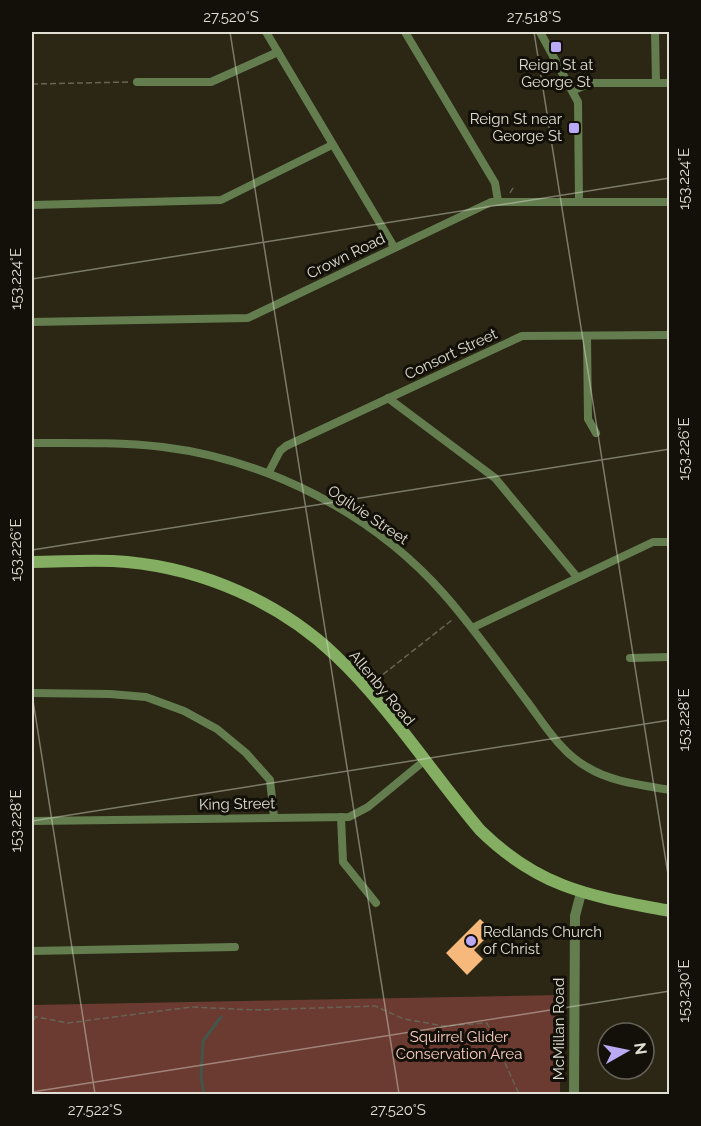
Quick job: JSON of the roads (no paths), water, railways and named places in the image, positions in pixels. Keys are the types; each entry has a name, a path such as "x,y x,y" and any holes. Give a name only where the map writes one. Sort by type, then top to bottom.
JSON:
{"main road":[{"name":"Allenby Road","path":"32,562 127,562 204,577 243,593 305,630 335,655 366,688 480,830 501,851 534,873 580,893 669,911"}],"street":[{"path":"266,32 394,247"},
{"path":"405,32 495,183 498,201"},
{"path":"540,32 574,90 579,107 579,202"},
{"path":"655,32 656,83"},
{"path":"137,82 211,82 278,52"},
{"path":"574,90 590,83 669,83"},
{"path":"32,205 221,200 332,145"},
{"name":"Crown Road","path":"32,322 248,318 482,205 498,201 669,202"},
{"name":"Consort Street","path":"269,472 280,451 286,446 522,336 669,335"},
{"path":"587,336 588,419 596,432"},
{"path":"388,398 495,477 577,577"},
{"name":"Ogilvie Street","path":"32,442 124,444 207,455 269,472 345,512 390,542 421,570 472,628 551,734 585,766 602,775 669,790"},
{"path":"472,628 653,542 669,542"},
{"path":"630,658 669,657"},
{"path":"32,693 146,697 184,711 217,729 246,753 270,780 274,817"},
{"name":"King Street","path":"32,821 349,817 368,807 424,761"},
{"path":"341,817 343,862 376,903"},
{"name":"McMillan Road","path":"574,1095 575,916 580,893"},
{"path":"32,951 235,946"}],"waterway":[{"path":"204,1094 201,1078 203,1041 221,1017"}],"place":[{"name":"Reign St at George St","path":"556,47"},
{"name":"Reign St near George St","path":"574,128"},
{"name":"Redlands Church of Christ","path":"471,941"}],"park label":[{"name":"Squirrel Glider Conservation Area","path":"459,1046"}]}
